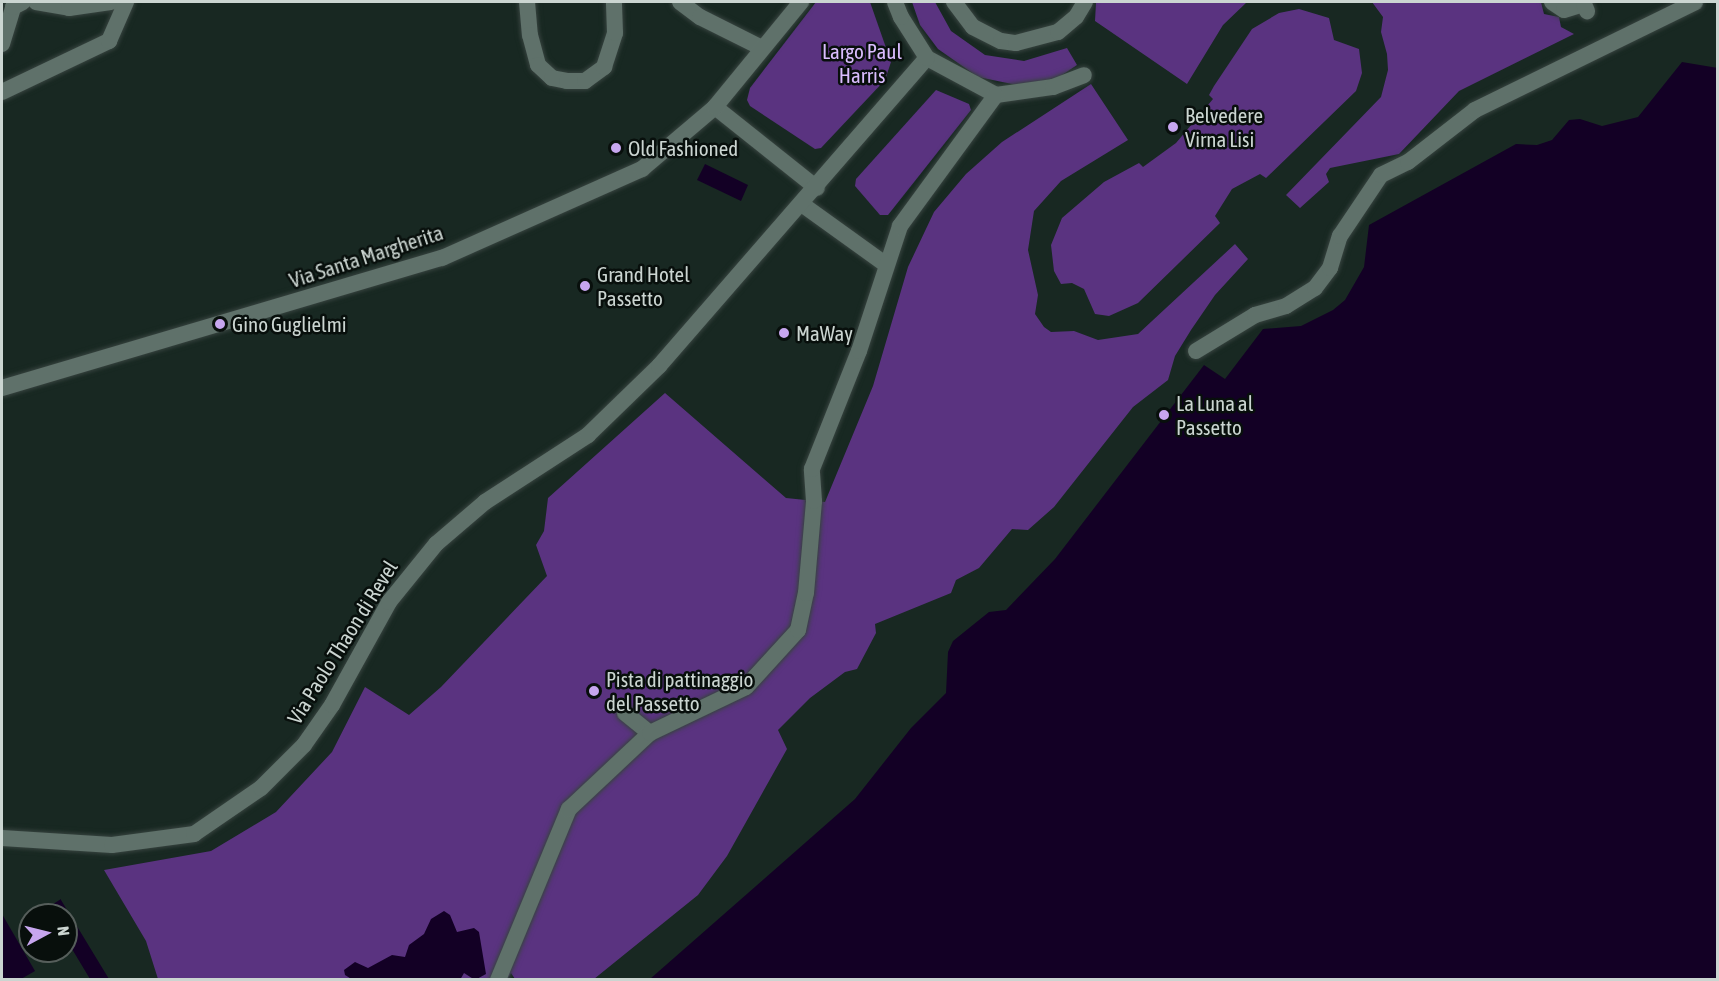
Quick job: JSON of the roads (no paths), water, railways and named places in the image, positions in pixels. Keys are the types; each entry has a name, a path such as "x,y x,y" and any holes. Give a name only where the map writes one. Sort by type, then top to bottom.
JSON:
{"street":[{"path":"2,44 13,7 23,2"},
{"path":"36,2 69,9 111,2"},
{"path":"2,92 109,41 126,2"},
{"path":"526,2 530,35 538,65 552,78 567,81 585,81 604,67 615,33 614,2"},
{"path":"680,2 700,17 762,48"},
{"name":"Via Santa Margherita","path":"2,388 442,258 642,170 716,107 801,2"},
{"path":"895,2 901,18 927,58 996,95 1053,87 1084,75"},
{"path":"954,2 973,27 1001,41 1017,43 1033,42 1058,32 1076,17 1085,2"},
{"path":"1552,2 1564,10 1588,6"},
{"path":"1196,351 1255,315 1286,306 1315,288 1330,268 1340,236 1381,175 1408,162 1475,110 1695,2"},
{"name":"Via Paolo Thaon di Revel","path":"2,838 112,845 194,834 261,788 304,745 332,705 371,633 407,576 436,544 485,502 588,435 659,366 803,205 927,58"},
{"path":"498,980 569,809 650,734 746,687 798,630 806,593 814,501 812,469 859,351 885,264 900,226 996,95"},
{"path":"716,107 817,188"},
{"path":"803,205 885,264"},
{"path":"625,713 650,734"}],"place":[{"name":"Belvedere Virna Lisi","path":"1173,127"},
{"name":"Old Fashioned","path":"616,148"},
{"name":"Grand Hotel Passetto","path":"585,286"},
{"name":"Gino Guglielmi","path":"220,324"},
{"name":"MaWay","path":"784,333"},
{"name":"La Luna al Passetto","path":"1164,415"},
{"name":"Pista di pattinaggio del Passetto","path":"594,691"}],"park label":[{"name":"Largo Paul Harris","path":"862,63"}]}
